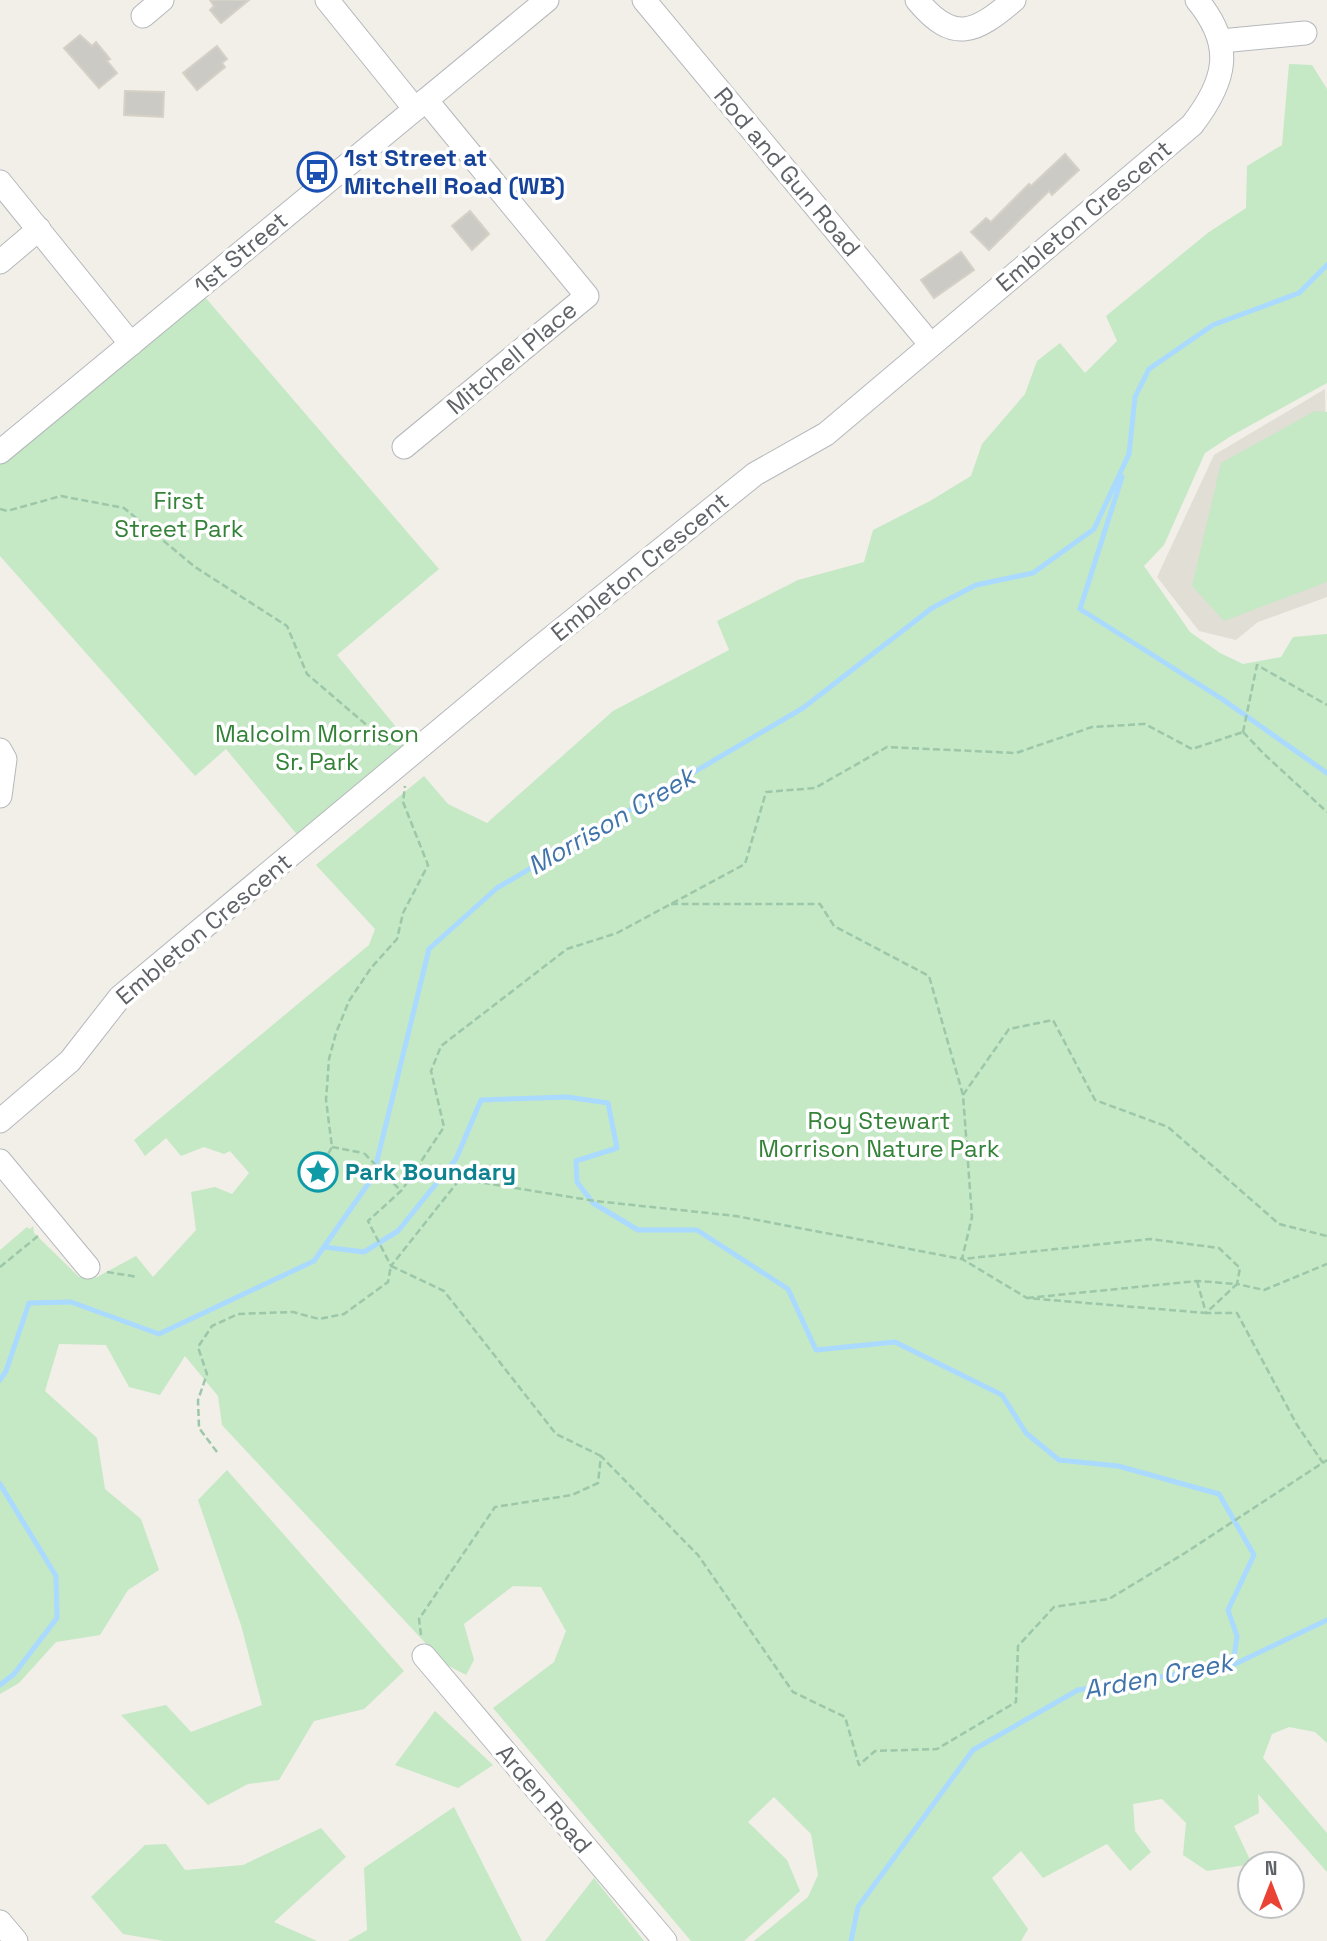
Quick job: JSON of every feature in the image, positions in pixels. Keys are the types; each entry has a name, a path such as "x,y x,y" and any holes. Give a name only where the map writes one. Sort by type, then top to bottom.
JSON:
{"street":[{"path":"143,16 162,0"},
{"path":"327,0 421,105"},
{"name":"1st Street","path":"0,452 547,0"},
{"name":"Rod and Gun Road","path":"643,0 931,345"},
{"path":"917,0 945,25 967,30 987,22 1014,0"},
{"name":"Embleton Crescent","path":"0,1121 70,1061 120,997 408,760 535,651 755,474 826,434 1192,125 1211,100 1222,67 1221,41 1209,14 1197,0"},
{"path":"1221,41 1305,33"},
{"name":"Mitchell Place","path":"404,447 587,296 421,105"},
{"path":"0,182 131,344"},
{"path":"0,261 39,229"},
{"path":"0,750 5,759 0,796"},
{"path":"0,1161 88,1267"},
{"name":"Arden Road","path":"424,1656 665,1941"},
{"path":"0,1922 16,1941"}],"path":[{"path":"0,509 8,511 61,496 124,508 195,567 287,626 307,674 408,760 403,803 428,865 403,913 397,939 371,968 349,1001 337,1033 329,1059 326,1100 332,1147 318,1172"},
{"path":"1243,732 1257,665 1327,705"},
{"path":"962,1259 1027,1298 1206,1313 1237,1313 1297,1426 1325,1462 1109,1599 1054,1608 1018,1646 1016,1702 937,1749 876,1751 859,1765 845,1717 793,1692 698,1555 601,1456 556,1434 444,1291 391,1266 368,1221 401,1190 444,1127 431,1071 441,1046 567,949 617,933 745,864 766,792 815,788 887,747 1016,752 1092,727 1145,724 1192,749 1243,732"},
{"path":"1243,732 1327,812"},
{"path":"671,904 820,904 834,926 929,976 963,1095 972,1217 962,1259"},
{"path":"963,1095 1009,1030 1053,1020 1095,1100 1168,1127 1279,1224 1327,1236"},
{"path":"332,1147 364,1153 401,1190"},
{"path":"217,1452 199,1428 198,1399 207,1374 198,1347 212,1326 237,1314 293,1312 319,1319 344,1314 388,1282 391,1266 460,1179 595,1201 736,1216 962,1259 1150,1239 1219,1248 1240,1268 1237,1284 1206,1313"},
{"path":"0,1267 54,1224"},
{"path":"1027,1298 1196,1280 1264,1290 1327,1264"},
{"path":"88,1267 138,1277"},
{"path":"1196,1280 1206,1313"},
{"path":"424,1656 419,1619 495,1507 572,1495 598,1483 601,1456"}],"shaded area":[{"path":"1325,389 1327,597 1258,622 1236,640 1199,631 1157,577 1214,455"}],"green space":[{"name":"Roy Stewart Morrison Nature Park","path":"1289,64 1312,65 1327,89 1327,383 1205,453 1164,545 1144,566 1190,632 1220,653 1243,664 1281,657 1293,637 1327,634 1327,1743 1315,1732 1289,1727 1272,1734 1263,1758 1327,1833 1327,1872 1258,1794 1259,1813 1234,1826 1245,1850 1236,1850 1236,1866 1207,1871 1183,1855 1186,1823 1162,1799 1133,1804 1135,1831 1151,1852 1130,1871 1107,1844 1043,1878 1021,1851 992,1878 1028,1929 1021,1941 754,1941 808,1897 818,1875 811,1834 774,1797 748,1822 787,1860 800,1891 744,1941 691,1941 493,1708 554,1662 566,1631 541,1587 513,1586 464,1624 474,1660 466,1675 445,1664 222,1425 218,1396 185,1356 160,1395 129,1387 106,1345 59,1344 45,1391 97,1438 105,1489 141,1519 159,1570 128,1590 100,1635 56,1642 19,1683 0,1694 0,1250 27,1227 30,1229 33,1226 34,1233 79,1277 97,1277 136,1256 153,1277 196,1230 191,1192 215,1187 232,1194 249,1173 230,1151 224,1154 204,1147 181,1156 166,1138 145,1156 134,1140 369,945 375,929 316,865 424,776 448,804 487,823 613,711 729,650 717,621 798,580 864,562 873,530 930,501 971,476 982,444 1025,394 1037,361 1060,343 1085,373 1117,341 1106,316 1209,232 1246,208 1247,166 1282,145"},
{"name":"First Street Park","path":"198,289 439,569 337,655 410,744 299,837 226,749 195,776 0,556 0,452"},
{"path":"1315,411 1327,412 1327,582 1224,621 1192,586 1221,463"},
{"path":"227,1470 404,1671 364,1709 314,1721 279,1780 248,1784 208,1805 121,1715 166,1705 191,1732 262,1705 241,1625 198,1500"},
{"path":"435,1711 493,1765 458,1788 395,1765"},
{"path":"454,1807 522,1941 348,1941 367,1930 364,1868"},
{"path":"321,1828 346,1857 274,1922 317,1941 164,1941 123,1934 91,1897 145,1845 166,1844 185,1870 243,1865"},
{"path":"594,1878 644,1941 545,1941"}],"building":[{"path":"210,0 249,0 221,23 210,10 214,6"},
{"path":"80,35 92,46 96,42 117,73 99,88 64,48"},
{"path":"217,46 227,59 222,63 225,67 197,90 183,73"},
{"path":"125,91 164,92 163,117 124,115"},
{"path":"1065,154 1079,170 1052,195 1049,191 989,250 971,232 986,218 991,222 1029,184 1031,186"},
{"path":"470,211 489,234 472,250 452,226"},
{"path":"961,252 974,270 934,298 921,280"}],"waterway":[{"name":"Morrison Creek","path":"0,1380 6,1371 29,1303 71,1302 159,1334 314,1261 373,1177 429,949 497,888 803,708 932,608 976,585 1033,573 1094,529 1129,454 1135,397 1149,369 1213,325 1299,293 1327,265"},
{"path":"1122,477 1080,609 1222,699 1327,773"},
{"path":"324,1247 364,1252 398,1231 456,1159 481,1100 567,1097 608,1103 617,1148 576,1161 577,1182 593,1203 638,1230 697,1230 788,1289 816,1350 895,1342 1002,1395 1026,1433 1059,1460 1118,1466 1219,1494 1254,1555 1228,1610 1237,1636 1233,1665"},
{"path":"0,1484 56,1576 57,1618 14,1674 0,1685"},
{"name":"Arden Creek","path":"851,1941 858,1907 973,1750 1078,1690 1233,1665 1327,1620"}],"place":[{"name":"1st Street at Mitchell Road (WB)","path":"317,172"},
{"name":"Park Boundary","path":"318,1172"}],"park label":[{"name":"Malcolm Morrison Sr. Park","path":"317,748"}]}
